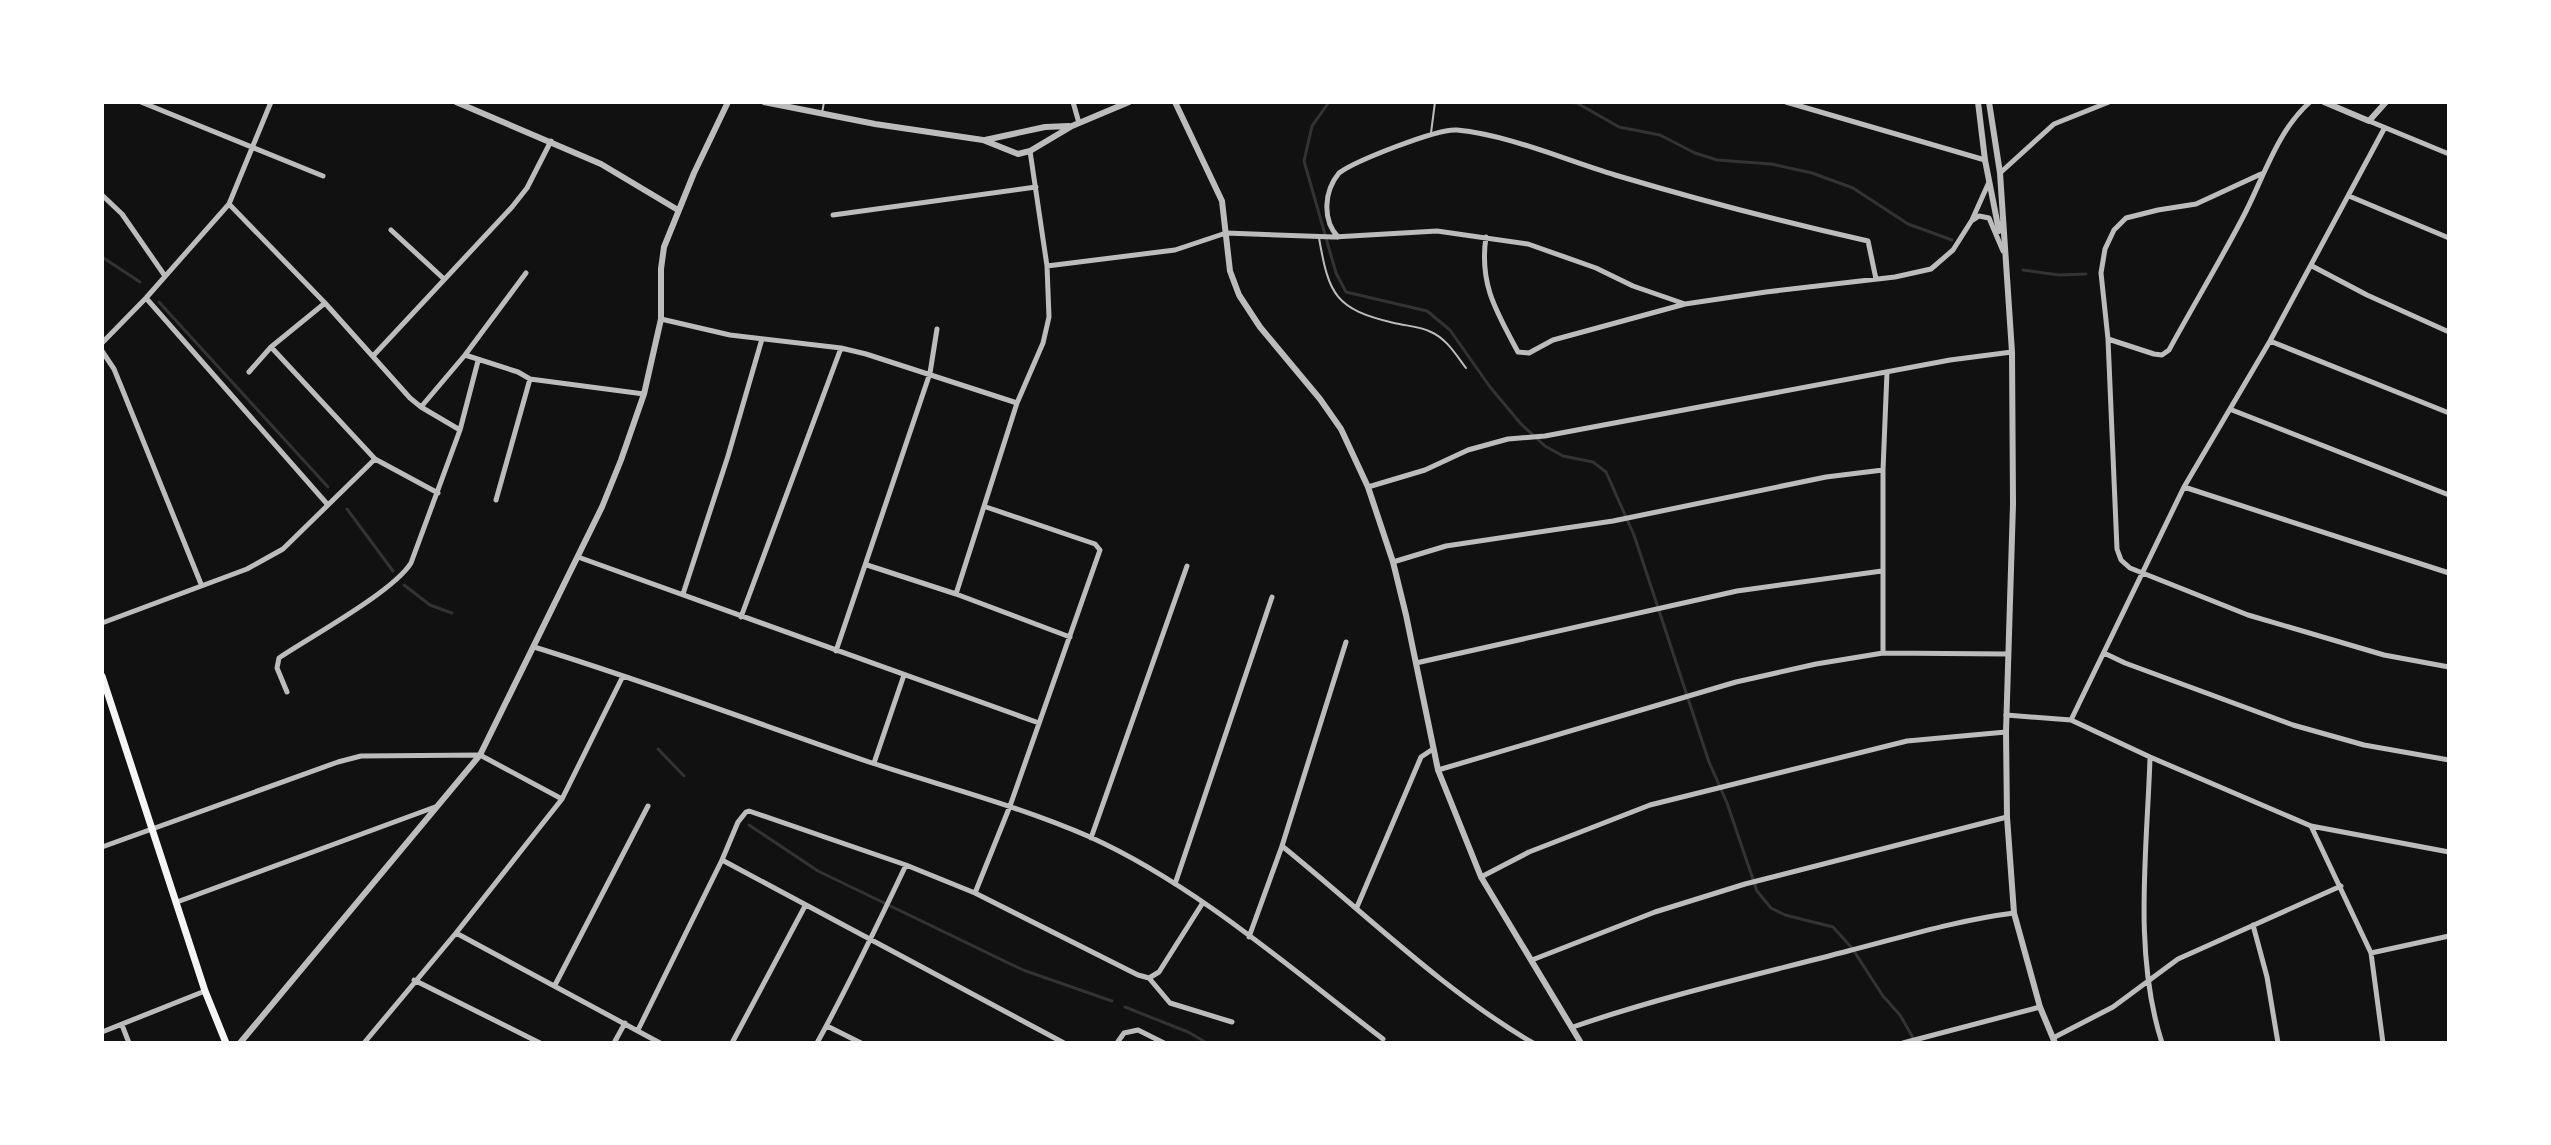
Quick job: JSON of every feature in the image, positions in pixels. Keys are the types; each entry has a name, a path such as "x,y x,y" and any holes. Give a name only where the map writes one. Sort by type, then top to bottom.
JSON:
{"main road":[{"path":"102,676 205,991 226,1043"}],"street":[{"path":"141,102 323,176"},
{"path":"102,343 229,204 271,102"},
{"path":"456,102 601,164 678,210"},
{"path":"240,1043 480,755 602,507 644,394 661,319 662,259 678,210 728,102"},
{"path":"764,102 983,140 1018,154 1030,151 1076,124 1129,102"},
{"path":"1073,102 1076,124"},
{"path":"1175,102 1222,201 1230,271 1239,295 1260,327 1341,429 1368,487 1393,562 1438,770 1481,877 1581,1043"},
{"path":"1786,102 1985,160"},
{"path":"1978,102 1985,160 2003,251"},
{"path":"1989,102 2000,173 2012,352 2013,504 2007,654 2007,817 2014,913 2040,1007 2054,1040 2113,1007 2178,959 2341,886"},
{"path":"1486,237 1483,262 1487,287 1494,307 1518,352 1522,354 1553,340 1685,304 1916,274 1931,269 1953,250 1972,220 1989,182 2054,124 2109,102"},
{"path":"2298,102 2298,113"},
{"path":"2108,339 2154,354 2162,355 2169,350 2244,216 2261,174 2298,113 2310,102"},
{"path":"2324,102 2449,154"},
{"path":"2369,121 2386,102"},
{"path":"983,140 1076,124"},
{"path":"1045,127 1047,142"},
{"path":"1336,237 1327,215 1328,196 1339,173 1431,134 1455,129 1746,212 1868,241 1876,279"},
{"path":"2071,720 2184,487 2232,410 2384,129"},
{"path":"1010,135 1011,152"},
{"path":"373,356 519,197 551,141"},
{"path":"956,594 1017,403 1043,343 1049,317 1047,266 1030,151"},
{"path":"2261,174 2196,204 2126,218 2114,230 2105,249 2101,273 2108,339 2117,549 2121,560 2130,568 2248,615 2384,655 2449,667"},
{"path":"833,215 1036,187"},
{"path":"102,195 122,214 165,276"},
{"path":"2349,196 2449,238"},
{"path":"229,204 421,407 460,430"},
{"path":"1972,220 1979,216 1989,218 2003,251"},
{"path":"391,230 444,279"},
{"path":"1047,266 1175,250 1226,233 1336,237 1416,230 1528,244 1685,304"},
{"path":"2312,266 2449,332"},
{"path":"421,407 465,355 526,273"},
{"path":"147,296 330,503"},
{"path":"249,372 271,347 325,303"},
{"path":"661,319 762,339 841,348 930,373 1017,403"},
{"path":"836,651 930,373 937,329"},
{"path":"683,594 762,339"},
{"path":"2270,341 2449,413"},
{"path":"271,347 375,459 438,493"},
{"path":"741,617 841,348"},
{"path":"102,351 119,380 201,584"},
{"path":"1368,487 1425,470 1468,450 1514,438 1543,436 2012,352"},
{"path":"465,355 518,372 530,379 644,394"},
{"path":"287,692 277,668 279,658 407,571 417,552 460,430 478,361"},
{"path":"1883,653 1883,470 1887,372"},
{"path":"496,500 530,379"},
{"path":"2232,410 2449,495"},
{"path":"102,623 247,569 283,549 375,459"},
{"path":"1393,562 1446,546 1617,520 1826,477 1883,470"},
{"path":"2184,487 2449,573"},
{"path":"975,893 1010,806 1100,550 1095,544 986,507"},
{"path":"578,557 1039,723"},
{"path":"867,565 956,594 1070,637"},
{"path":"1091,838 1187,566"},
{"path":"1416,663 1737,591 1882,571"},
{"path":"1175,884 1272,597"},
{"path":"1249,937 1282,846 1346,642"},
{"path":"534,647 1010,806 1091,838 1175,884 1383,1039"},
{"path":"1438,770 1736,682 1816,664 1883,653 2007,654"},
{"path":"2104,653 2293,725 2364,745 2449,760"},
{"path":"874,763 904,675"},
{"path":"364,1043 562,799 623,676"},
{"path":"2006,715 2071,720 2311,826 2449,852"},
{"path":"1481,877 1529,852 1650,805 1907,741 2006,732"},
{"path":"1357,907 1421,757 1433,749"},
{"path":"102,847 361,756 480,755 562,799"},
{"path":"2150,757 2144,951 2147,983 2162,1043"},
{"path":"177,902 439,806"},
{"path":"555,985 648,806"},
{"path":"638,1030 742,815 749,811 906,865 975,893 1149,978 1170,1003 1232,1022"},
{"path":"1532,960 1655,912 1745,884 2007,817"},
{"path":"2311,826 2371,953 2383,1043"},
{"path":"1282,846 1443,983 1533,1043"},
{"path":"722,860 1064,1043"},
{"path":"817,1043 868,940 890,903 906,865"},
{"path":"1149,978 1159,972 1202,904"},
{"path":"732,1043 805,906"},
{"path":"1573,1027 1659,999 1988,916 2014,913"},
{"path":"2253,925 2267,977 2278,1043"},
{"path":"456,933 660,1043"},
{"path":"2371,953 2449,936"},
{"path":"414,980 540,1043"},
{"path":"102,1032 205,991"},
{"path":"1903,1043 2040,1007"},
{"path":"614,1043 625,1023"},
{"path":"122,1025 129,1043"},
{"path":"827,1026 861,1043"},
{"path":"1117,1043 1129,1031 1146,1032 1164,1043"}],"lane":[{"path":"821,114 824,102"},
{"path":"1431,134 1435,102"},
{"path":"1320,237 1326,275 1338,299 1379,319 1432,332 1448,344 1466,368"}],"waterway":[{"path":"1329,102 1312,126 1304,161 1336,273 1346,292 1427,311 1450,330 1490,387 1521,424 1545,446 1563,456 1593,462 1606,472 1634,535 1709,762 1727,803 1757,891 1771,908 1785,915 1833,927 1900,1015 1916,1043"},
{"path":"1565,102 1577,103 1619,127 1660,135 1695,153 1717,160 1771,164 1812,173 1853,188 1908,224 1952,240"},
{"path":"102,257 140,282"},
{"path":"2023,270 2059,275 2086,274"},
{"path":"159,302 328,487"},
{"path":"347,509 393,571"},
{"path":"404,585 430,605 452,613"},
{"path":"658,749 684,776"},
{"path":"749,825 818,871 1023,970 1112,1001"},
{"path":"1125,1007 1188,1032 1207,1043"}]}
